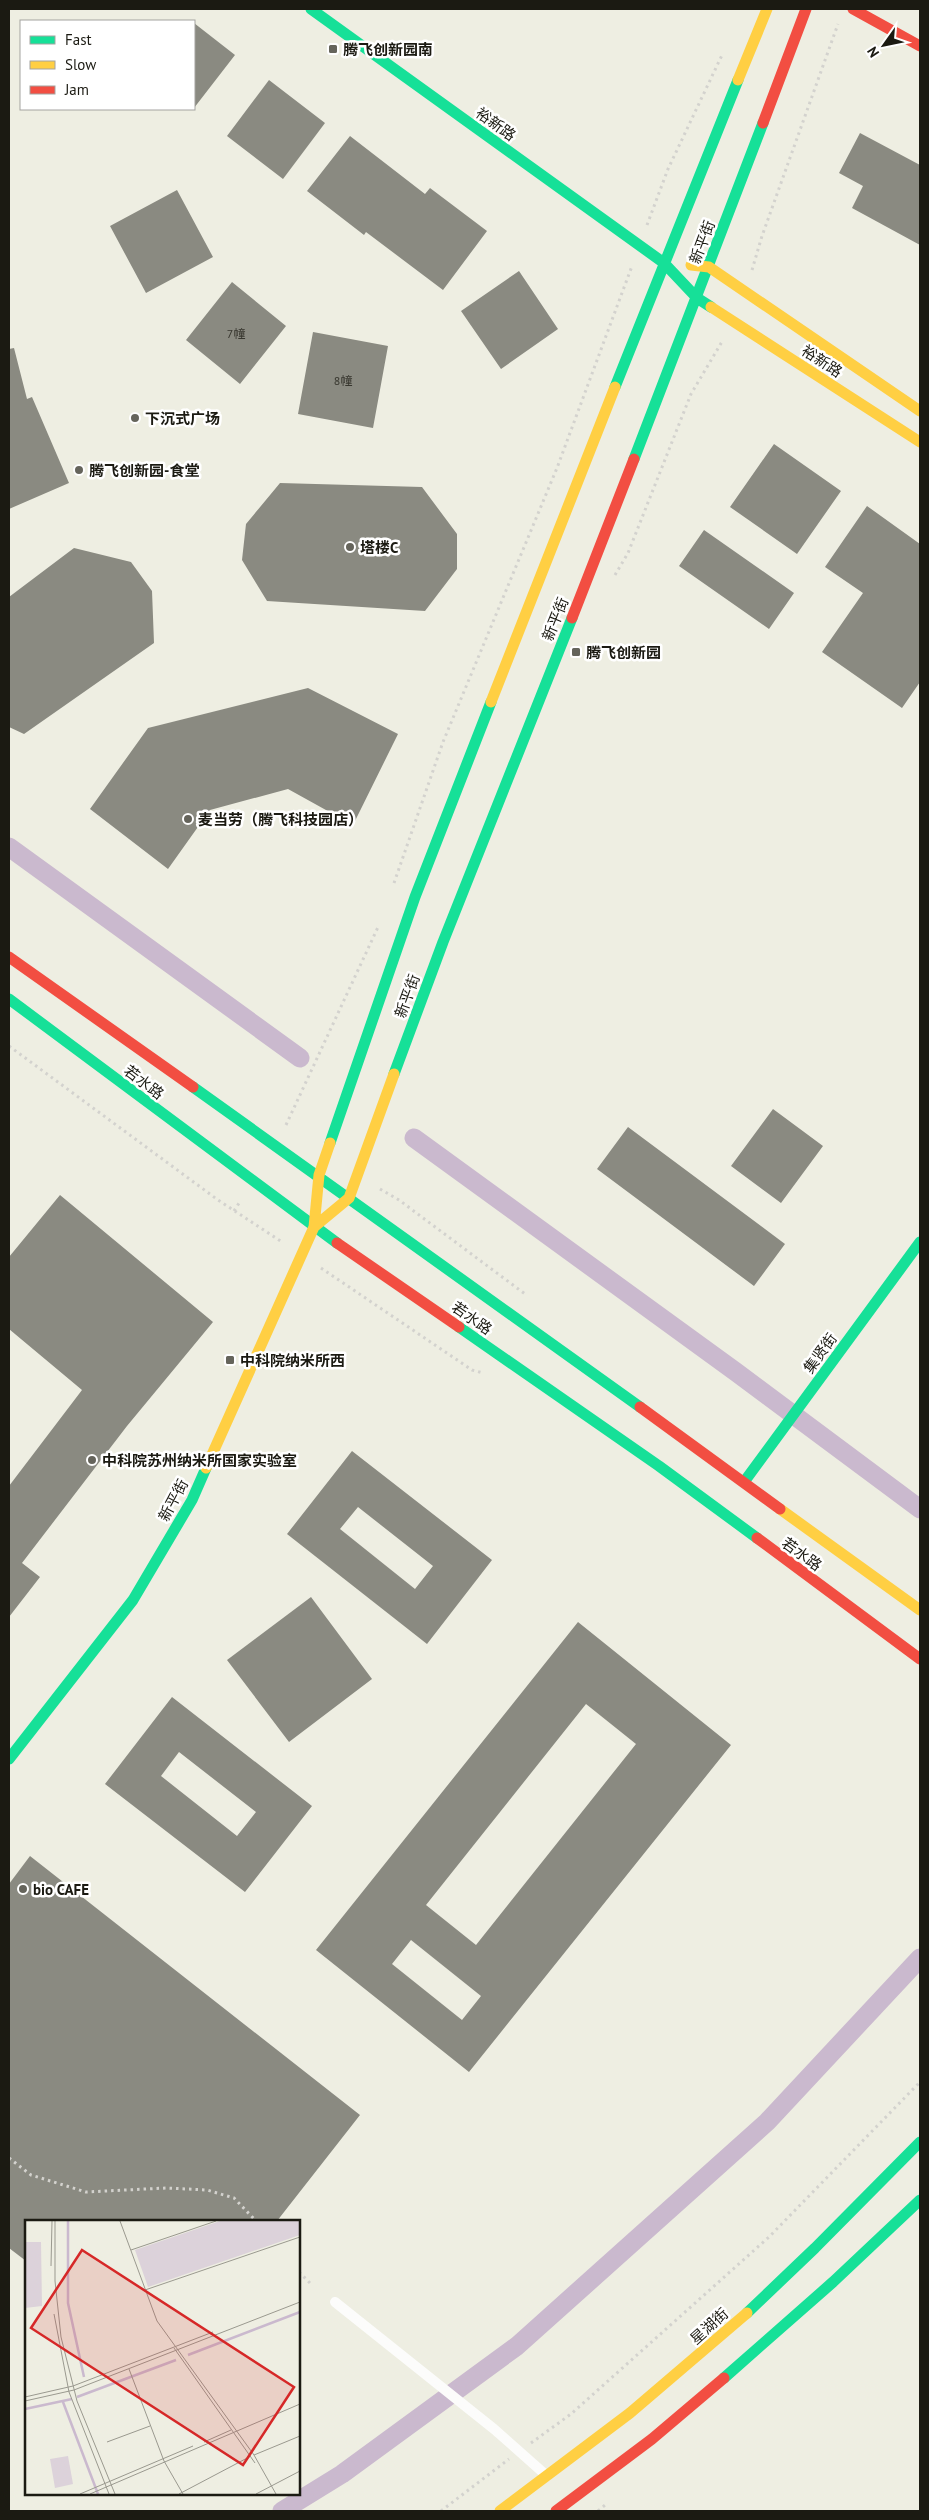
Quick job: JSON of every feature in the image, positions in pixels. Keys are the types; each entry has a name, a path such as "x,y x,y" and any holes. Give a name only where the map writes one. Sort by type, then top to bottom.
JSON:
{"main road":[{"name":"裕新路","path":"311,9 640,245 664,263 697,298 920,442"},
{"name":"新平街","path":"9,1759 133,1600 192,1500 314,1226 320,1175 415,897 664,263 767,9"},
{"name":"新平街","path":"314,1226 349,1198 443,942 697,298 806,9"},
{"path":"853,9 920,46"},
{"name":"裕新路","path":"664,263 709,267 920,411"},
{"name":"若水路","path":"9,957 320,1175 349,1198 920,1610"},
{"name":"若水路","path":"9,1000 314,1226 659,1466 920,1659"},
{"name":"集贤街","path":"744,1482 920,1242"},
{"name":"星湖街","path":"500,2511 548,2476 706,2350 841,2224 920,2142"},
{"path":"556,2511 736,2370 851,2266 920,2200"}],"lane":[{"path":"335,2302 520,2451 548,2476"}],"path":[{"path":"746,292 762,236 840,18"},
{"path":"392,890 443,742 557,468 668,169 724,51"},
{"path":"614,578 628,553 691,394 734,322"},
{"path":"285,1127 382,918"},
{"path":"9,1046 218,1200 472,1370 490,1376"},
{"path":"369,1212 381,1180"},
{"path":"337,1279 350,1252"},
{"path":"442,2511 571,2414 769,2237 920,2082"},
{"path":"9,2158 31,2175 86,2192 166,2188 207,2190 234,2198 255,2220"},
{"path":"300,2273 310,2283"}],"building":[{"path":"195,24 235,55 195,107"},
{"path":"269,80 325,123 283,179 227,136"},
{"path":"860,133 920,165 920,245 852,208 863,186 839,173"},
{"path":"350,136 425,194 430,188 487,231 443,290 366,232 364,235 307,191"},
{"path":"177,190 213,257 146,293 110,226"},
{"path":"519,271 558,329 501,369 461,311"},
{"path":"232,282 286,326 240,384 186,340"},
{"path":"313,332 388,346 373,428 298,414"},
{"path":"14,348 27,399 32,397 69,483 9,509 9,349"},
{"path":"774,444 841,491 797,554 730,507"},
{"name":"塔楼C","path":"280,483 422,487 457,534 457,569 425,611 267,601 242,560 246,524"},
{"path":"867,506 920,544 920,682 902,708 822,652 863,593 825,567"},
{"path":"704,530 794,593 769,629 679,566"},
{"path":"74,548 131,562 152,591 154,643 24,734 9,727 9,597"},
{"path":"308,688 398,734 353,825 288,789 210,810 168,869 90,809 148,728"},
{"path":"773,1109 823,1146 781,1203 731,1166"},
{"path":"628,1127 785,1244 754,1286 597,1169"},
{"path":"60,1195 213,1322 127,1426 22,1563 40,1577 9,1617 9,1486 82,1390 9,1329 9,1257"},
{"path":"352,1451 492,1560 427,1644 287,1534","holes":["358,1507 433,1566 415,1589 340,1529"]},
{"path":"311,1597 372,1679 289,1742 227,1660"},
{"path":"578,1622 731,1745 469,2072 316,1950","holes":["586,1704 636,1744 476,1945 426,1905","411,1940 481,1996 462,2020 392,1964"]},
{"path":"172,1697 312,1806 245,1892 105,1784","holes":["179,1752 256,1812 237,1836 161,1776"]},
{"path":"30,1856 360,2115 278,2220 25,2220 25,2260 9,2248 9,1884"}],"waterway":[{"path":"9,847 300,1058"},
{"path":"414,1138 736,1372 920,1509"},
{"path":"282,2511 342,2474 517,2346 767,2122 920,1958"}],"traffic: fast":[{"path":"311,9 664,263 697,298 711,307"},
{"path":"615,387 738,80"},
{"path":"634,459 763,123"},
{"path":"394,1074 443,942 572,618"},
{"path":"330,1143 415,897 491,702"},
{"path":"9,999 337,1243"},
{"path":"193,1087 640,1407"},
{"path":"744,1482 920,1242"},
{"path":"459,1327 659,1466 757,1538"},
{"path":"9,1759 133,1600 192,1500 206,1468"},
{"path":"747,2313 815,2248 920,2142"},
{"path":"724,2378 833,2282 920,2200"}],"traffic: slow":[{"path":"738,80 767,9"},
{"path":"691,265 709,267 920,411"},
{"path":"711,307 920,442"},
{"path":"491,702 615,387"},
{"path":"314,1227 349,1198 394,1074"},
{"path":"206,1468 314,1227 319,1175 330,1143"},
{"path":"780,1509 920,1610"},
{"path":"500,2511 630,2413 747,2313"}],"traffic: jam":[{"path":"763,123 806,9"},
{"path":"853,9 920,46"},
{"path":"572,618 634,459"},
{"path":"9,957 193,1087"},
{"path":"337,1243 459,1327"},
{"path":"640,1407 780,1509"},
{"path":"757,1538 920,1659"},
{"path":"556,2511 652,2439 724,2378"}],"place":[{"name":"腾飞创新园南","path":"333,49"},
{"name":"下沉式广场","path":"135,418"},
{"name":"腾飞创新园-食堂","path":"79,470"},
{"name":"塔楼C","path":"350,547"},
{"name":"腾飞创新园","path":"576,652"},
{"name":"麦当劳（腾飞科技园店）","path":"188,819"},
{"name":"中科院纳米所西","path":"230,1360"},
{"name":"中科院苏州纳米所国家实验室","path":"92,1460"},
{"name":"bio CAFE","path":"23,1889"}]}
